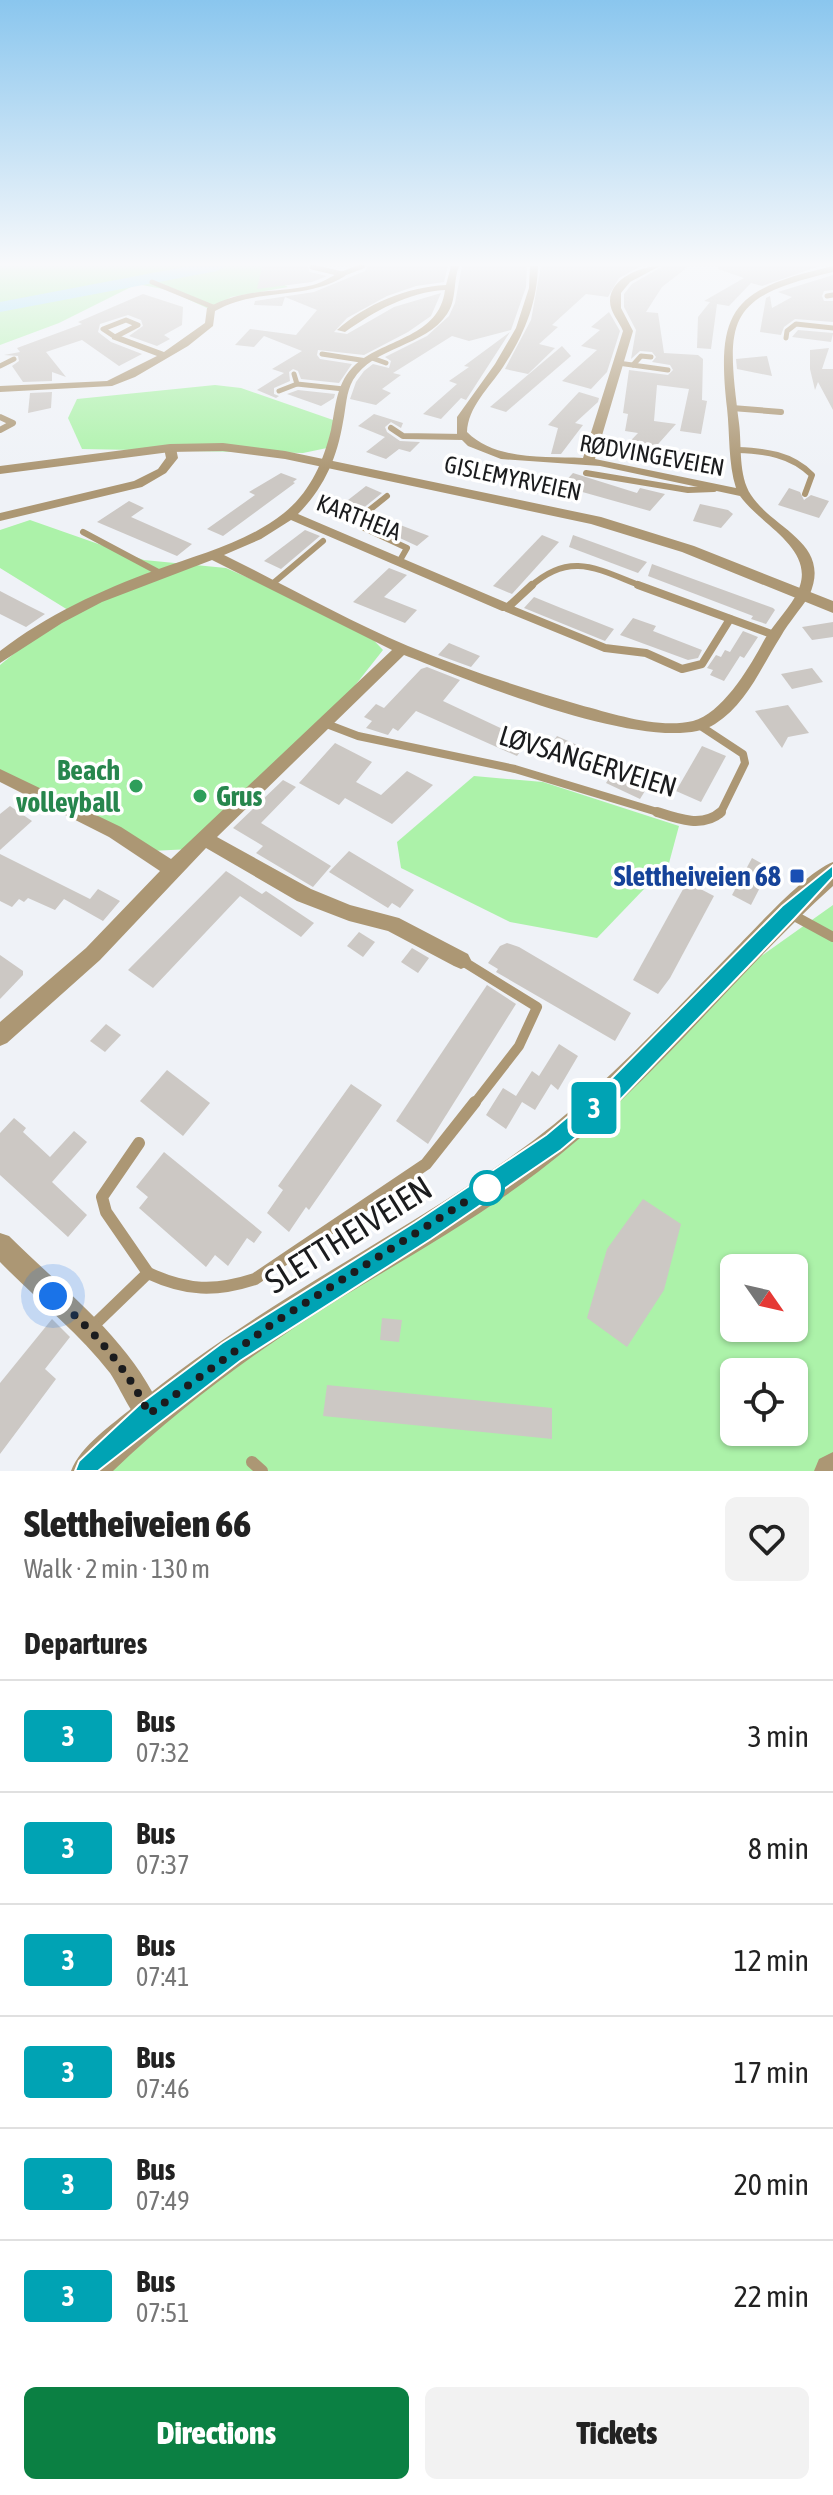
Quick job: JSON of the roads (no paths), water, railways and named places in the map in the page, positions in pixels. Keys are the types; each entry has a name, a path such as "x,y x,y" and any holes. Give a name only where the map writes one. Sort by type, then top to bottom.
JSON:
{"street":[{"path":"0,389 108,384 197,335"},
{"path":"329,463 344,389 355,371 414,335"},
{"path":"464,437 459,425 462,417 519,335"},
{"path":"587,467 627,335"},
{"path":"699,725 710,720 736,693 804,594 810,577 809,564 804,555 743,493 732,408 727,335"},
{"path":"115,337 164,355"},
{"name":"RØDVINGEVEIEN","path":"464,437 481,449 501,456 743,493"},
{"path":"0,517 138,484 162,471 172,458 170,448"},
{"name":"GISLEMYRVEIEN","path":"0,470 170,448 251,449 595,520 688,549 833,607"},
{"name":"KARTHEIA","path":"4,649 71,612 160,573 213,555 290,515 315,487 329,463"},
{"name":"KARTHEIA","path":"290,515 399,562"},
{"path":"0,1036 93,954 204,838 402,649 213,555"},
{"path":"399,562 507,608"},
{"name":"LØVSANGERVEIEN","path":"402,649 564,706 660,728 679,729 699,725"},
{"path":"0,775 142,847 173,870"},
{"path":"204,838 304,895 349,913 392,924 461,960"},
{"name":"SLETTHEIVEIEN","path":"88,1471 149,1414 268,1327 423,1231 554,1142 611,1095 789,912 833,872"},
{"path":"0,1245 91,1328 138,1391 149,1414"}],"lane":[{"path":"111,335 120,335"},
{"path":"322,354 386,363"},
{"path":"633,365 641,356 651,357"},
{"path":"0,366 14,359"},
{"path":"618,363 668,370"},
{"path":"294,374 297,384"},
{"path":"279,391 297,384 344,389"},
{"path":"732,408 781,412"},
{"path":"0,417 13,423 0,430"},
{"path":"391,428 403,436 464,437"},
{"path":"737,450 776,454 799,462 812,475 805,494"},
{"name":"KARTHEIA","path":"387,496 360,522 364,528 408,549 399,562"},
{"path":"83,532 160,573"},
{"name":"KARTHEIA","path":"271,585 323,541"},
{"path":"730,619 702,664 682,669 646,653 592,644 507,608 548,571 572,564 603,571 774,635"},
{"name":"LØVSANGERVEIEN","path":"323,723 358,736 500,765 683,820 709,821 720,814 745,763 743,754 699,725"},
{"path":"789,912 833,937"},
{"name":"SLETTHEIVEIEN","path":"148,1273 190,1290 223,1290 255,1279 426,1164 519,1046 537,1007 461,960"},
{"path":"91,1328 148,1273 106,1212 102,1197 139,1143"}],"place":[{"name":"Beach volleyball","path":"136,786"},
{"name":"Grus","path":"200,796"},
{"name":"Slettheiveien 68","path":"797,876"}]}
